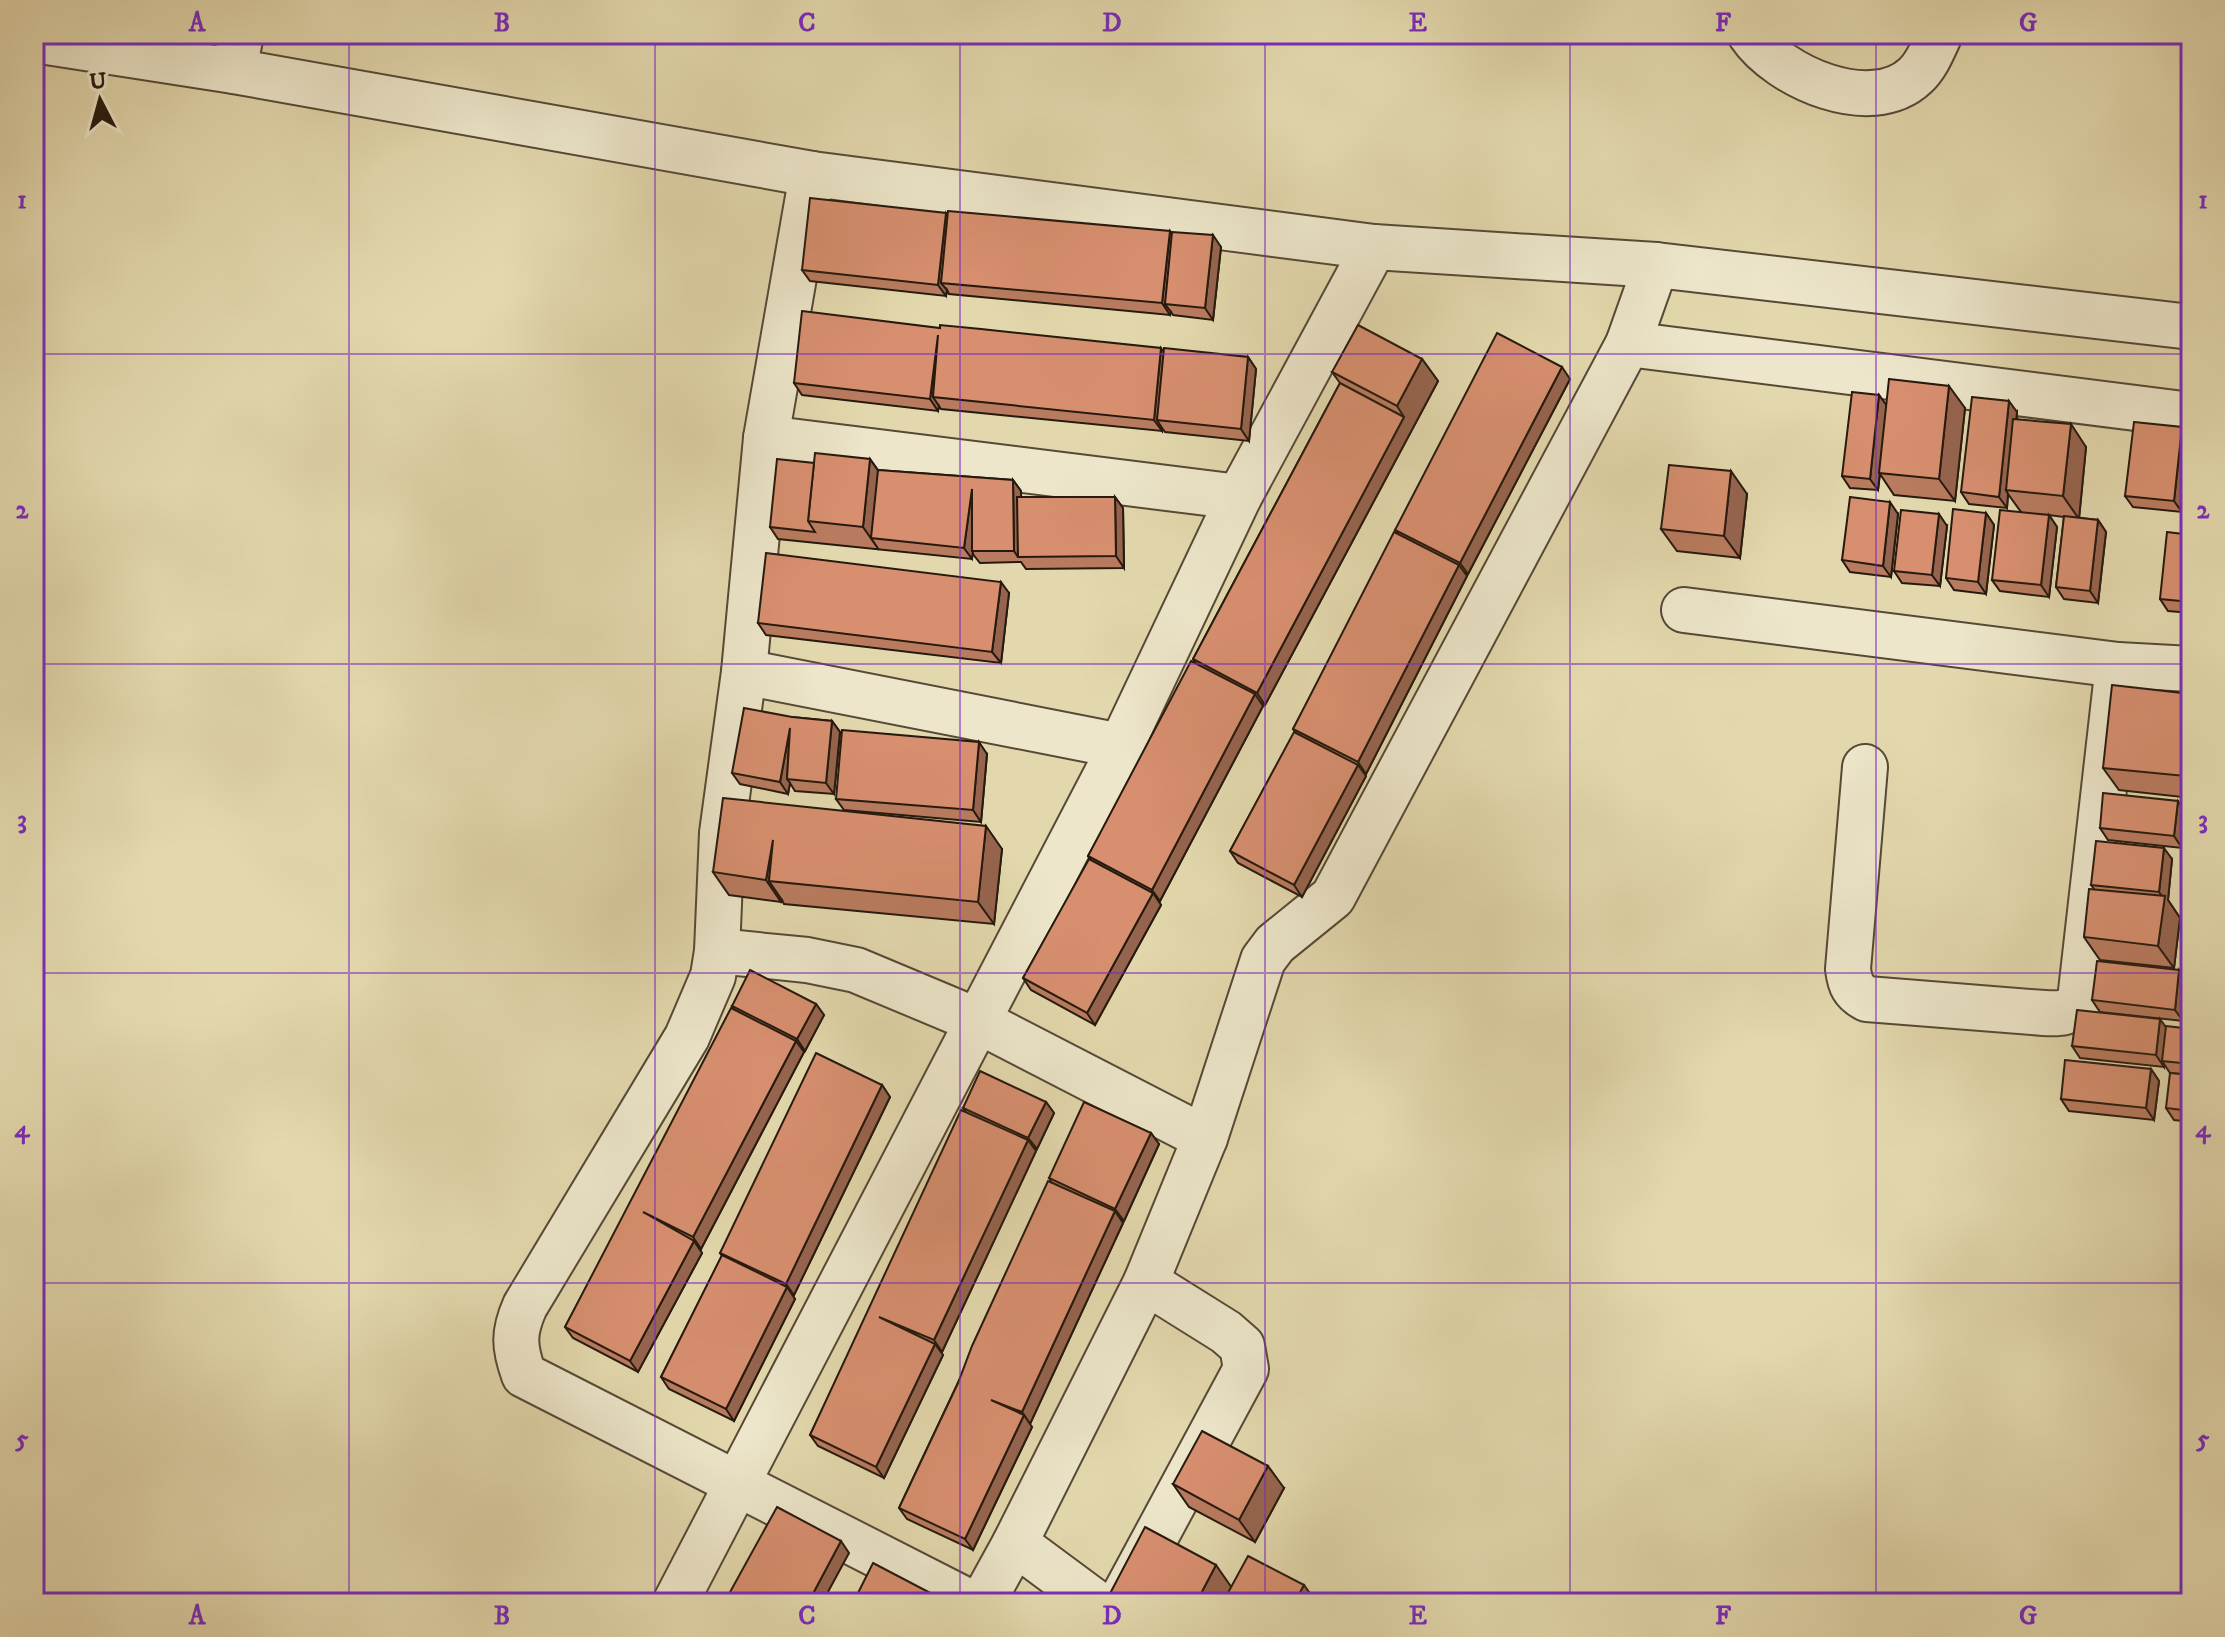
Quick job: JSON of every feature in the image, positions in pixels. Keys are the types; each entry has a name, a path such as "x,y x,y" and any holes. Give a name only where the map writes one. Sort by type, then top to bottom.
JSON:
{"street":[{"path":"1750,34 1785,68 1813,82 1849,92 1879,92 1901,86 1914,77 1925,65 1940,34"},
{"path":"34,40 238,52 812,174 1374,247 1656,265 2191,327"},
{"path":"812,174 766,438 744,672 722,833 717,951 713,976 687,1037 525,1306 516,1327 516,1353 524,1375 971,1603"},
{"path":"675,1603 1121,746 1239,497 1374,247"},
{"path":"982,1603 1146,1282 1205,1138 1263,960 1275,944 1333,897 1628,344 1656,265"},
{"path":"1628,344 2191,415"},
{"path":"766,438 1239,497"},
{"path":"1684,610 2118,665 2191,669"},
{"path":"1865,767 1848,969 1856,993 1867,999 2044,1013 2062,1014 2072,1010 2080,1000 2118,665"},
{"path":"744,672 1121,746"},
{"path":"717,951 807,960 856,970 978,1021 1205,1138"},
{"path":"1120,1603 1246,1369 1242,1346 1226,1332 1146,1282"},
{"path":"1015,1543 1096,1603"}],"building":[{"path":"810,198 946,213 938,285 802,270"},
{"path":"948,211 1170,231 1162,303 941,283"},
{"path":"1172,232 1213,235 1205,308 1165,304"},
{"path":"802,311 940,328 940,325 1161,348 1154,420 933,397 938,335 930,399 794,383"},
{"path":"1358,325 1422,359 1397,406 1332,372"},
{"path":"1497,333 1562,367 1460,563 1395,530"},
{"path":"1164,348 1248,357 1241,429 1157,420"},
{"path":"1889,379 1949,386 1939,479 1879,473"},
{"path":"1340,383 1404,417 1257,693 1193,659"},
{"path":"1852,392 1879,395 1870,479 1842,476"},
{"path":"1972,397 2009,401 1999,497 1961,492"},
{"path":"2013,419 2071,424 2063,496 2006,490"},
{"path":"2134,422 2182,427 2174,501 2125,496"},
{"path":"815,453 870,459 863,527 808,521"},
{"path":"777,459 814,463 808,521 815,532 770,527"},
{"path":"1669,465 1731,471 1724,536 1661,529"},
{"path":"878,470 1013,480 1014,551 972,551 972,489 964,548 871,538"},
{"path":"1017,497 1115,497 1116,556 1018,557"},
{"path":"1850,497 1890,502 1883,566 1842,560"},
{"path":"1953,509 1986,513 1978,582 1946,578"},
{"path":"1901,510 1939,514 1932,575 1894,571"},
{"path":"2000,510 2049,515 2041,585 1992,580"},
{"path":"2064,516 2098,520 2090,591 2056,587"},
{"path":"1394,532 1459,565 1358,762 1293,729"},
{"path":"2167,532 2191,535 2191,602 2160,599"},
{"path":"766,553 1001,582 992,652 758,623"},
{"path":"1191,661 1255,694 1152,890 1088,856"},
{"path":"2112,685 2191,694 2185,776 2103,768"},
{"path":"744,708 832,721 826,783 787,779 790,728 780,782 732,773"},
{"path":"842,730 979,742 973,810 836,799"},
{"path":"1294,732 1358,765 1294,885 1230,851"},
{"path":"2103,793 2178,801 2174,836 2100,828"},
{"path":"723,798 986,826 978,902 769,881 773,840 766,880 713,872"},
{"path":"2191,839 2191,889 2186,889"},
{"path":"2096,841 2164,848 2159,892 2091,885"},
{"path":"1089,859 1153,893 1087,1013 1023,978"},
{"path":"2089,889 2165,896 2158,946 2084,937"},
{"path":"2097,961 2179,970 2175,1010 2092,1000"},
{"path":"2186,966 2191,966 2191,1008 2181,1007"},
{"path":"750,970 816,1004 797,1039 732,1006"},
{"path":"731,1008 796,1041 693,1237 643,1212 694,1241 630,1361 565,1327"},
{"path":"2077,1010 2160,1019 2156,1055 2072,1046"},
{"path":"2166,1026 2191,1029 2191,1064 2162,1061"},
{"path":"816,1053 882,1085 786,1284 720,1253"},
{"path":"2065,1060 2151,1069 2146,1108 2061,1099"},
{"path":"980,1071 1046,1102 1028,1138 963,1108"},
{"path":"2170,1073 2191,1075 2191,1111 2166,1108"},
{"path":"1084,1102 1151,1133 1115,1209 1049,1178"},
{"path":"961,1110 1028,1140 934,1340 879,1317 935,1344 876,1467 810,1435"},
{"path":"1048,1181 1115,1211 1022,1412 991,1400 1024,1415 965,1539 899,1508"},
{"path":"722,1255 787,1287 726,1409 661,1377"},
{"path":"1202,1431 1268,1466 1239,1520 1173,1484"},
{"path":"777,1507 841,1541 808,1603 724,1603"},
{"path":"1145,1527 1216,1565 1196,1603 1105,1603"},
{"path":"1248,1556 1304,1585 1294,1603 1230,1603 1224,1600"},
{"path":"873,1563 938,1597 935,1603 853,1603"},
{"path":"1963,1598 2002,1603 1962,1603"}]}
